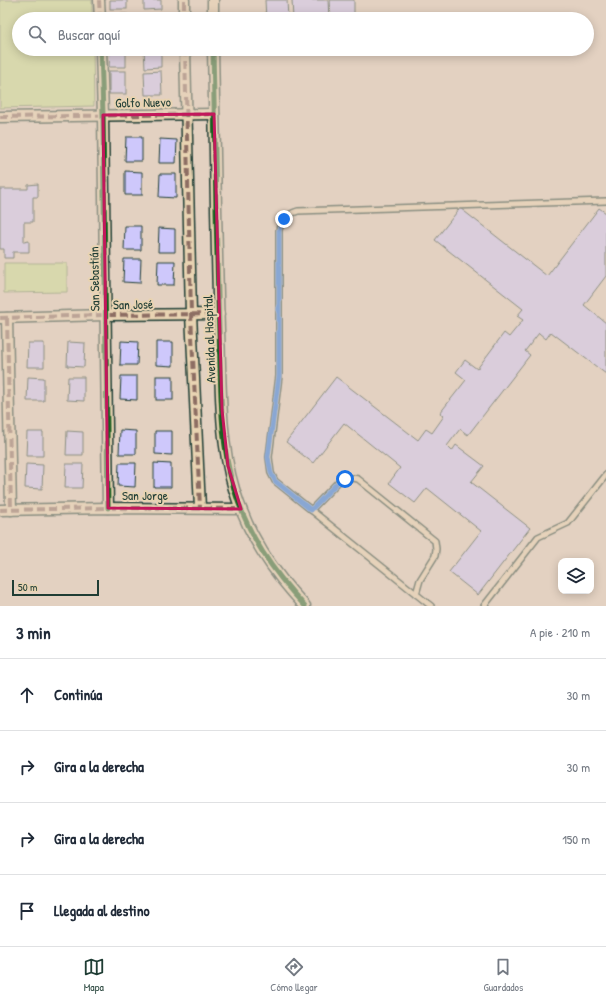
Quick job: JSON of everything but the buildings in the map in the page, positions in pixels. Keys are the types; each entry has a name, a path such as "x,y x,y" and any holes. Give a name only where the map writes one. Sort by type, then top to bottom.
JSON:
{"street":[{"path":"99,0 100,12"},
{"path":"184,0 184,12"},
{"path":"213,0 213,12"},
{"name":"San Sebastián","path":"101,56 108,508"},
{"path":"185,56 191,314 200,508"},
{"name":"Avenida al Hospital","path":"213,56 222,410 228,466 241,509 252,534 277,574 305,606"},
{"name":"Golfo Nuevo","path":"0,117 214,114"},
{"name":"San José","path":"3,318 219,314"},
{"path":"3,318 11,510"},
{"name":"San Jorge","path":"0,510 108,508 241,509"}],"lane":[{"path":"431,606 275,481 271,473 268,457 279,376 279,230 282,221 292,212 298,210 606,200"},
{"path":"484,606 538,537 568,523 606,475"},
{"path":"311,510 340,480 353,478 358,479 435,540 435,556 420,580 416,594"}],"highlighted area":[{"path":"214,114 222,410 228,466 241,509 108,508 103,115"}],"green space":[{"path":"0,0 92,0 92,12 12,12 12,56 93,56 94,106 0,108"},
{"path":"4,263 67,263 67,292 4,293"}],"marked path":[{"path":"99,0 100,12"},
{"path":"184,0 184,12"},
{"path":"185,56 191,314 200,508"},
{"path":"0,117 214,114"},
{"path":"0,318 219,314"},
{"path":"7,318 11,510"},
{"path":"0,510 108,508 241,509"}],"cycle path":[{"path":"101,56 108,508"},
{"path":"213,56 221,389 223,430 229,470 246,522 262,552 293,593 305,606"}],"route":[{"path":"284,219 279,230 279,376 268,457 271,473 275,481 311,510 340,480 345,479"}]}
